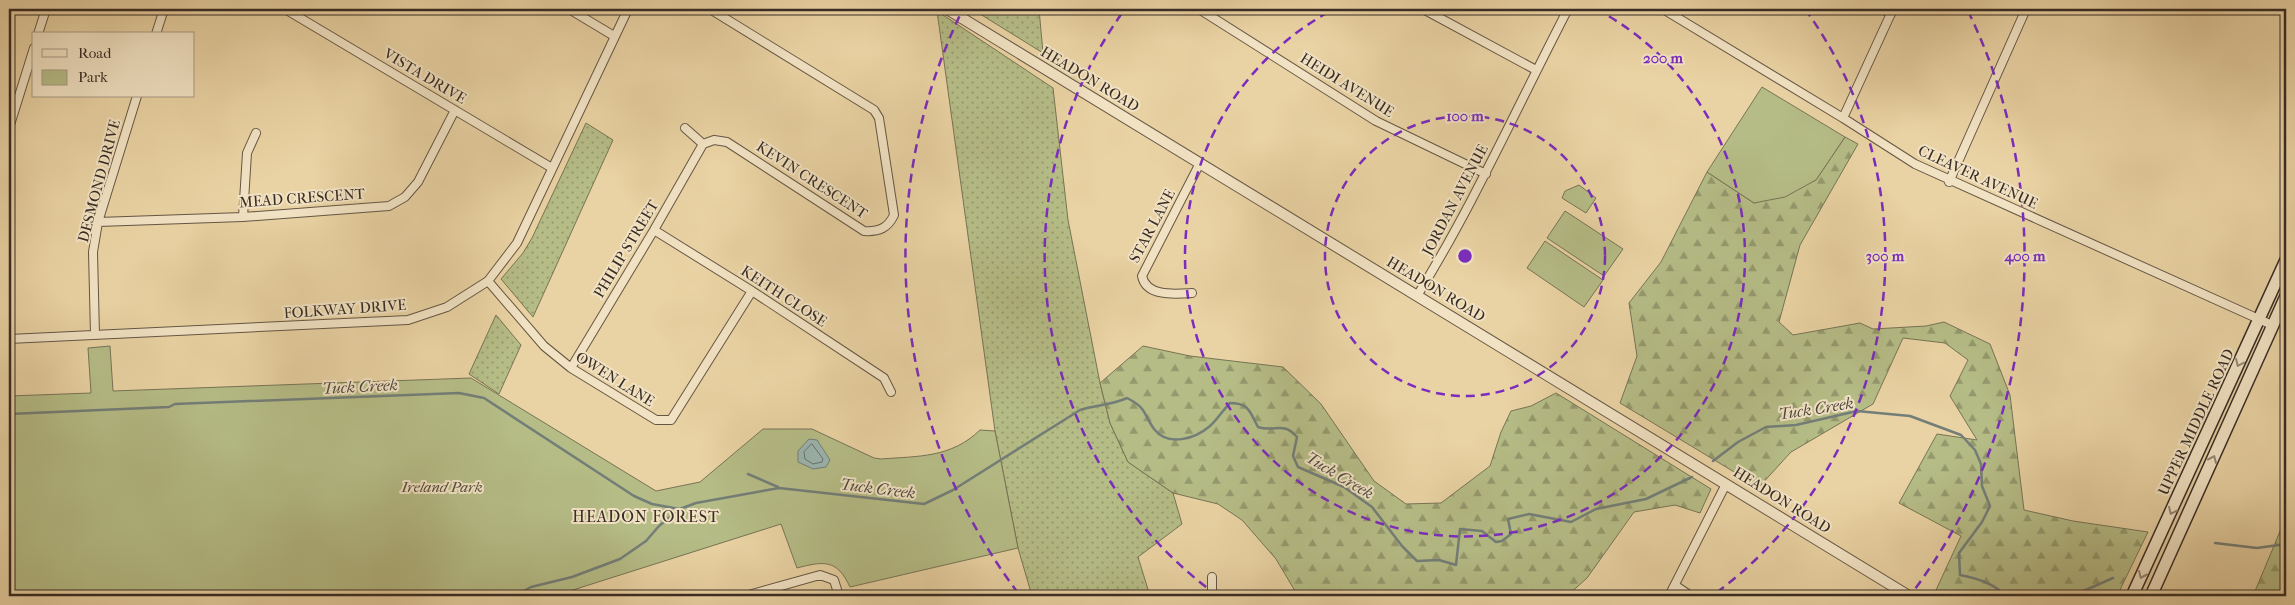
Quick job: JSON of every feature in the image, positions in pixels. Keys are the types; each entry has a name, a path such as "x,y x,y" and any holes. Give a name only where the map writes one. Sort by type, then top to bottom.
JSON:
{"main road":[{"name":"UPPER MIDDLE ROAD","path":"2132,596 2286,260"},
{"name":"UPPER MIDDLE ROAD","path":"2151,596 2286,296"}],"street":[{"path":"39,32 46,9"},
{"path":"157,32 164,9"},
{"name":"VISTA DRIVE","path":"285,9 552,168"},
{"path":"569,9 614,36"},
{"name":"FOLKWAY DRIVE","path":"9,339 408,320 447,307 488,281 517,243 628,9"},
{"name":"KEVIN CRESCENT","path":"703,144 714,140 727,142 864,231 876,232 890,224 894,215 880,118 874,110 710,9"},
{"name":"HEADON ROAD","path":"947,9 1909,596"},
{"name":"HEIDI AVENUE","path":"1199,9 1210,14 1376,121 1486,174"},
{"path":"1423,9 1536,70"},
{"name":"JORDAN AVENUE","path":"1417,296 1441,257 1486,174 1536,70 1568,9"},
{"name":"CLEAVER AVENUE","path":"1663,9 1843,118 1914,164 1949,182 2272,325"},
{"path":"1843,118 1892,11 1882,9"},
{"path":"1949,182 2026,9"},
{"path":"9,128 32,54"},
{"name":"DESMOND DRIVE","path":"95,335 93,252 98,222 136,98"},
{"name":"MEAD CRESCENT","path":"98,222 243,217 389,206 405,197 418,182 454,110"},
{"path":"685,128 703,144"},
{"path":"243,217 247,152 256,133"},
{"name":"PHILIP STREET","path":"571,368 703,144"},
{"name":"STAR LANE","path":"1192,293 1157,292 1146,285 1142,276 1200,163"},
{"name":"KEITH CLOSE","path":"654,230 752,291 884,378 891,392"},
{"name":"OWEN LANE","path":"488,281 544,346 571,368 656,420 670,420 752,291"},
{"path":"1669,596 1676,586 1726,484"},
{"path":"745,596 820,574 834,580 839,596"},
{"path":"1212,577 1212,596"},
{"path":"1676,586 1691,596"}],"green space":[{"path":"972,9 1039,9 1043,53"},
{"path":"937,11 1053,88 1068,220 1100,383 1110,423 1128,462 1173,493 1182,524 1138,557 1150,596 1032,596 1018,548 995,431"},
{"path":"1762,87 1845,137 1816,180 1785,197 1754,203 1707,172"},
{"path":"586,123 613,140 533,317 501,279 523,253 532,238"},
{"path":"1845,137 1858,144 1800,245 1779,322 1793,335 1860,323 1873,329 1926,326 1944,322 1990,344 2010,395 2024,510 2073,521 2148,532 2117,596 1946,596 1936,590 1961,536 1899,503 1937,434 1977,440 1950,396 1968,360 1945,343 1903,338 1873,404 1791,452 1759,487 1620,403 1637,356 1629,303 1661,262 1707,172 1754,203 1816,180"},
{"path":"1579,185 1596,198 1586,213 1562,198 1565,191"},
{"path":"1565,211 1623,249 1604,276 1547,238"},
{"path":"1545,241 1603,280 1584,307 1527,268"},
{"path":"496,315 521,345 499,394 469,374"},
{"name":"Ireland Park","path":"110,346 113,391 471,378 656,491 700,482 763,429 812,429 874,458 881,459 934,454 958,446 980,430 995,431 1018,548 850,587 840,571 829,564 815,564 797,568 781,524 554,596 9,596 9,396 91,393 88,348"},
{"path":"1143,346 1190,356 1283,367 1321,404 1374,481 1406,504 1441,503 1490,466 1501,432 1511,411 1531,406 1556,393 1711,489 1700,513 1675,505 1634,512 1587,578 1567,596 1298,596 1276,559 1242,520 1218,504 1173,493 1128,462 1110,423 1100,383"},
{"path":"2286,517 2286,596 2253,596"}],"water":[{"path":"809,439 817,440 830,460 826,467 813,469 798,462 798,451"}],"waterway":[{"name":"Tuck Creek","path":"9,414 169,407 175,404 459,393 484,398 634,496 652,504 679,509"},
{"name":"Tuck Creek","path":"515,596 531,587 572,577 620,559 646,541 659,526 680,509 696,503 779,488 924,504 953,490 1080,410 1127,398 1142,408 1154,429 1160,435 1167,438 1182,439 1204,431 1213,424 1230,403 1237,403 1246,407 1258,427 1287,429 1297,437 1293,456 1298,467 1344,487 1372,507 1402,546 1417,561 1439,560 1456,565 1460,529 1482,531 1496,542 1502,541 1511,534 1508,519 1529,514 1571,522 1596,509 1646,499 1692,477"},
{"name":"Tuck Creek","path":"1713,461 1738,442 1766,427 1796,425 1857,411 1910,416 1961,435 1975,450 1981,464 1982,486 1990,506 1982,522 1959,553 1960,575 1991,584 2005,596"},
{"name":"Tuck Creek","path":"748,474 778,487"},
{"name":"Tuck Creek","path":"2215,543 2257,548 2286,544"},
{"name":"Tuck Creek","path":"2072,596 2113,578"}],"district":[{"name":"HEADON FOREST","path":"646,516"}]}
